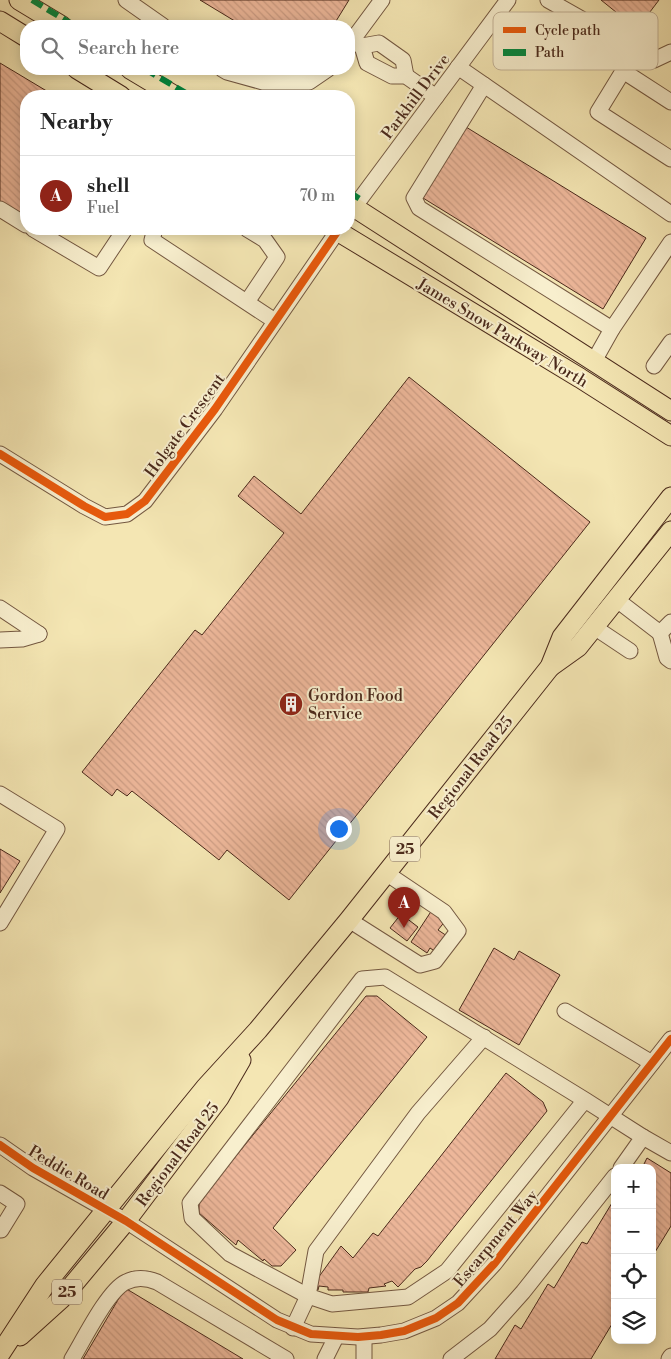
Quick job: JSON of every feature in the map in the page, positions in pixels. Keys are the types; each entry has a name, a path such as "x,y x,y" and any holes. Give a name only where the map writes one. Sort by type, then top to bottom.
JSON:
{"main road":[{"path":"19,0 52,20"},
{"path":"0,21 20,33"},
{"path":"87,75 111,90"},
{"path":"140,75 165,90"},
{"name":"James Snow Parkway North","path":"355,211 671,410"},
{"name":"James Snow Parkway North","path":"347,235 671,436"},
{"name":"Regional Road 25","path":"550,667 562,637 671,497"},
{"name":"Regional Road 25","path":"0,1354 45,1285 205,1088 258,1030 349,920 550,667 578,647 671,531"},
{"name":"Regional Road 25","path":"0,1354 61,1299 126,1221 219,1098 258,1030"}],"street":[{"path":"126,0 154,20"},
{"path":"355,42 382,0"},
{"name":"Parkhill Drive","path":"499,12 508,0"},
{"path":"548,0 569,12"},
{"name":"Parkhill Drive","path":"355,202 493,20"},
{"path":"355,44 379,42 403,60 406,76"},
{"path":"355,45 367,63 392,76 406,76 436,97"},
{"path":"658,58 671,52"},
{"path":"458,67 671,214"},
{"path":"671,102 623,71 598,112 671,159"},
{"path":"237,75 262,82 309,82 319,75"},
{"path":"484,85 414,198 419,208 612,329"},
{"path":"0,209 20,221"},
{"path":"43,235 99,268 121,235"},
{"path":"154,235 152,240 275,321"},
{"path":"247,302 277,257 265,240 257,235"},
{"name":"Holgate Crescent","path":"0,454 105,517 127,514 145,501 214,409 333,235"},
{"path":"594,361 612,329 671,242"},
{"path":"654,366 671,342"},
{"path":"617,600 660,633 667,658 671,661"},
{"path":"0,608 39,634 22,639 0,640"},
{"path":"660,633 671,622"},
{"path":"594,627 630,651"},
{"path":"0,794 57,829 0,922"},
{"path":"349,920 420,964 435,961 458,931 444,912 386,874"},
{"path":"585,1100 447,1270 408,1297 332,1304 308,1296 230,1254 192,1218 190,1203 362,979 385,977 484,1037 611,1116 643,1137 671,1153"},
{"path":"565,1011 652,1063"},
{"path":"293,1328 308,1296 316,1251 418,1114 484,1037"},
{"name":"Escarpment Way","path":"126,1221 277,1320 293,1328 312,1334 336,1337 364,1337 404,1330 436,1318 458,1303 494,1264 671,1039"},
{"path":"624,1164 643,1137"},
{"name":"Peddie Road","path":"0,1145 33,1168 126,1221"},
{"path":"451,1359 490,1329 523,1292 611,1181"},
{"path":"0,1193 17,1204 2,1230 0,1230"},
{"path":"72,1359 112,1294 126,1282 146,1278 164,1286 286,1359"},
{"path":"325,1359 336,1337"},
{"path":"364,1337 364,1359"}],"building":[{"path":"200,0 349,0 337,20 233,20"},
{"path":"601,0 659,0 650,12 616,12"},
{"path":"0,63 45,90 20,90 20,216 0,204"},
{"path":"466,127 646,238 603,309 423,198"},
{"name":"Gordon Food Service","path":"409,377 590,522 289,900 227,850 219,860 132,791 127,796 117,789 112,796 82,772 195,630 202,635 284,533 238,496 254,476 301,514"},
{"path":"0,849 20,861 0,893"},
{"path":"432,910 446,920 438,930 447,936 436,952 430,948 427,953 411,942"},
{"path":"401,914 418,927 407,941 390,928"},
{"path":"494,948 514,960 519,951 560,975 519,1045 459,1010"},
{"path":"366,996 377,996 427,1037 273,1228 296,1250 281,1266 272,1266 238,1240 236,1245 199,1213 199,1203"},
{"path":"506,1073 543,1102 547,1111 427,1261 421,1267 415,1269 398,1287 392,1281 384,1284 386,1286 369,1288 368,1292 343,1292 343,1290 328,1290 328,1287 319,1286 318,1290 313,1285 341,1246 353,1258 373,1233 378,1236"},
{"path":"647,1158 671,1173 671,1226 656,1250 656,1164 644,1164"},
{"path":"611,1205 611,1326 591,1359 495,1359 515,1325 521,1329 548,1284 554,1288 582,1242 587,1244"},
{"path":"125,1288 243,1359 83,1359"}],"marked path":[{"path":"32,0 65,20"},
{"path":"155,75 181,90"},
{"path":"355,196 360,199"}],"cycle path":[{"path":"0,454 105,517 127,514 145,501 215,409 335,235"},
{"path":"0,1145 33,1168 126,1221 277,1320 311,1334 358,1337 381,1335 404,1331 436,1318 458,1303 494,1264 671,1039"}],"place":[{"name":"Gordon Food Service","path":"291,704"},
{"name":"shell","path":"404,928"}]}
